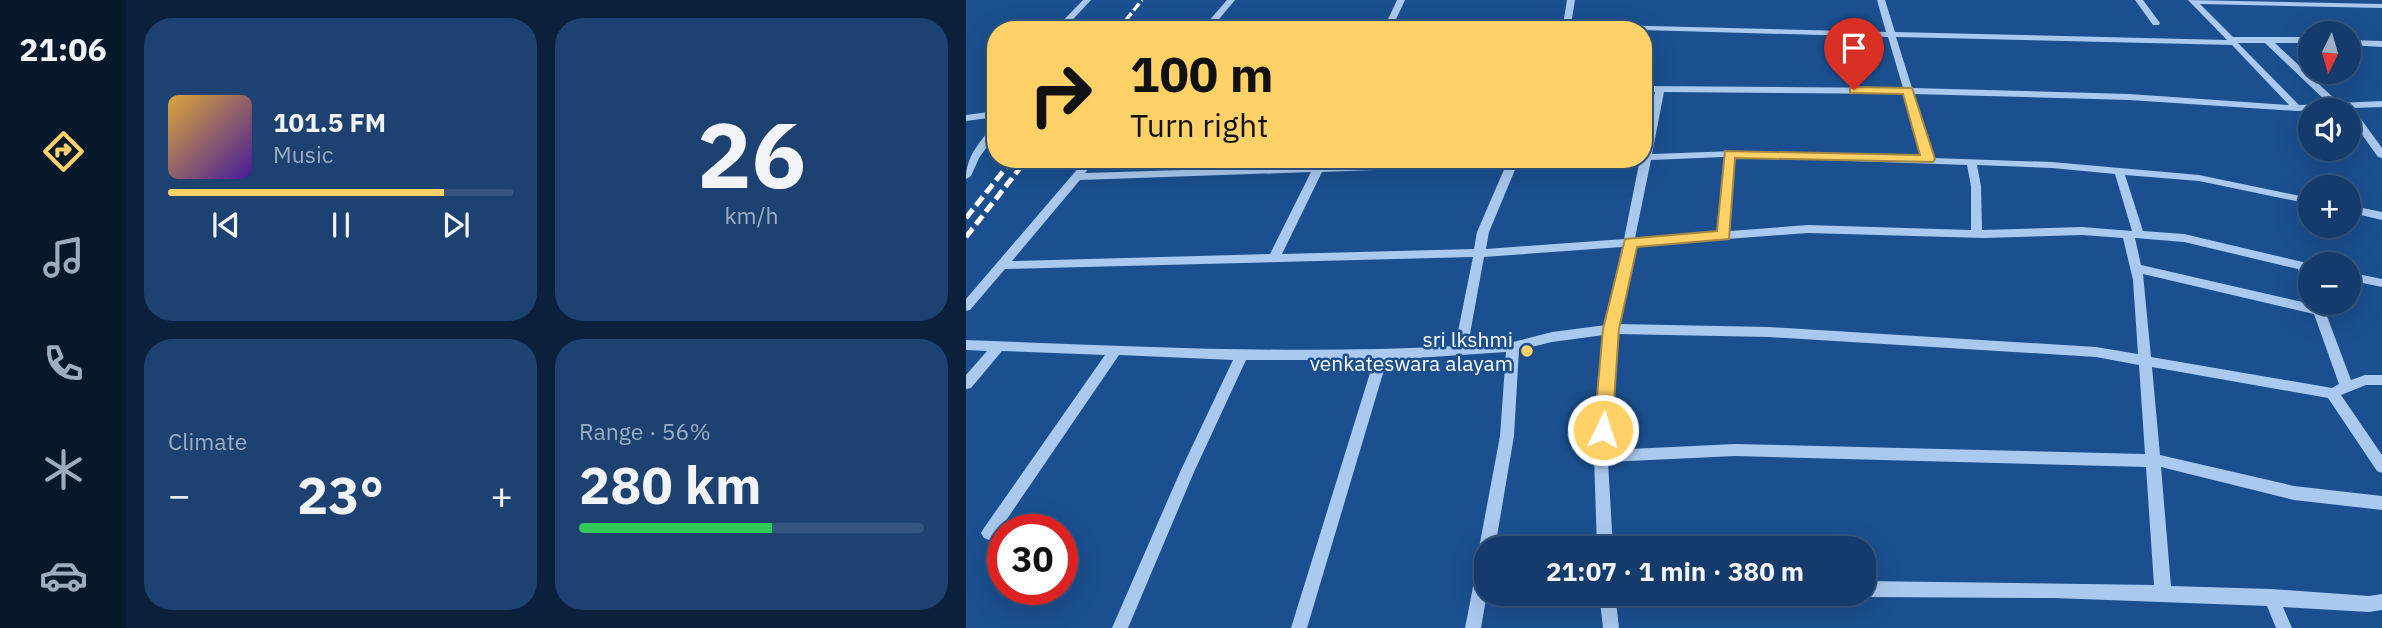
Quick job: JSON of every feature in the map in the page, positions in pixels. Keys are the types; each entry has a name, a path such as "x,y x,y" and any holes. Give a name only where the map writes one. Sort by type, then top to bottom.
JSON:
{"street":[{"path":"1067,21 1087,0"},
{"path":"1213,21 1231,0"},
{"path":"1391,21 1401,0"},
{"path":"1564,21 1571,0"},
{"path":"1881,0 1928,159"},
{"path":"2139,0 2156,23"},
{"path":"2192,1 2382,6"},
{"path":"2192,1 2297,108"},
{"path":"1652,30 1892,34 2107,43 2298,40"},
{"path":"2267,40 2333,98"},
{"path":"2361,43 2382,44"},
{"path":"1652,89 1908,91 2129,97 2297,108"},
{"path":"1652,125 1660,89"},
{"path":"2361,105 2382,104"},
{"path":"966,120 987,112"},
{"path":"966,120 987,117"},
{"path":"2361,129 2382,155"},
{"path":"966,176 974,158 987,140"},
{"path":"1724,235 1729,154"},
{"path":"1652,157 1729,154 1971,161 2199,178 2298,199"},
{"path":"1971,161 1976,186 1978,233"},
{"path":"966,307 1084,168"},
{"path":"1077,177 1245,168"},
{"path":"1274,258 1318,168"},
{"path":"1461,350 1483,232 1511,168"},
{"path":"1604,536 1601,456 1611,329 1631,242 1643,168"},
{"path":"2119,171 2134,235 2163,592"},
{"path":"2361,211 2382,216"},
{"path":"1001,265 1478,253 1808,229 1978,233 2082,231 2184,238 2298,265"},
{"path":"2136,268 2298,303"},
{"path":"2361,279 2382,283"},
{"path":"2321,315 2347,387"},
{"path":"966,345 1242,355 1382,355 1513,347 1552,337 1611,329 1868,336 2096,352 2332,393 2365,380 2382,380"},
{"path":"966,384 998,347"},
{"path":"1489,536 1507,436 1513,347"},
{"path":"1002,514 1115,351"},
{"path":"1120,628 1187,472 1242,355"},
{"path":"1299,628 1382,355"},
{"path":"2332,393 2382,467"},
{"path":"1601,456 1735,450 2154,460 2294,493 2382,503"},
{"path":"1876,589 2012,588 2163,592 2369,604 2382,602"},
{"path":"2271,597 2284,628"},
{"path":"1473,628 1477,606"},
{"path":"1608,606 1611,628"}],"railway":[{"path":"1125,21 1142,0"},
{"path":"966,218 1006,168"},
{"path":"966,237 1020,168"}],"place":[{"name":"sri lkshmi venkateswara alayam","path":"1527,351"}],"route":[{"path":"1603,430 1611,329 1631,242 1724,235 1729,154 1928,159 1908,91 1854,90"}]}
